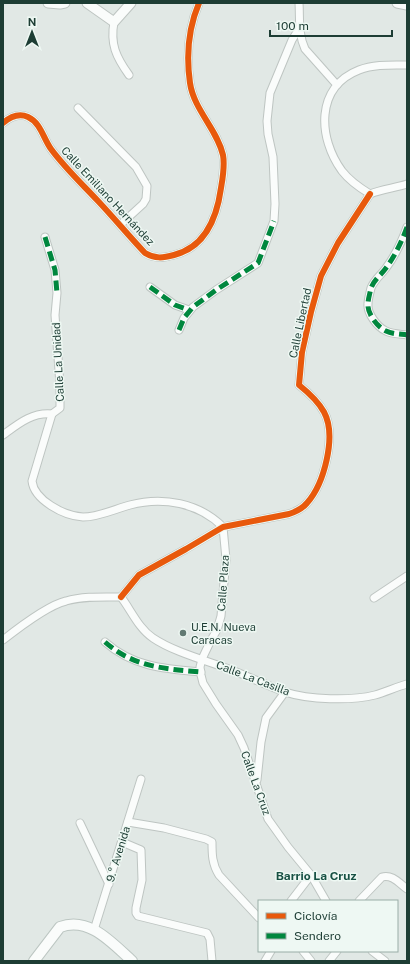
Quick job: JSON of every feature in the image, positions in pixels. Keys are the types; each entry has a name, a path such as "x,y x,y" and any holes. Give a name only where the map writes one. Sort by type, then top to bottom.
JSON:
{"main road":[{"path":"34,961 60,927 66,924 76,924 94,930 132,961"}],"street":[{"path":"48,3 65,3"},
{"path":"87,3 114,22"},
{"path":"129,75 117,57 112,39 112,31 114,22 131,3"},
{"name":"Calle Emiliano Hernández","path":"3,123 9,118 22,116 35,122 42,131 50,148 70,172 145,253 160,258 181,253 197,244 208,231 213,221 220,193 224,163 223,153 195,102 190,82 188,48 190,29 199,3"},
{"path":"299,3 300,34 305,48 337,85"},
{"path":"397,3 407,5"},
{"path":"179,330 189,310 216,290 258,263 274,221 275,204 273,157 267,121 268,102 270,93 292,40 300,27"},
{"path":"407,65 369,67 345,78 337,85 326,106 324,116 324,124 329,146 343,172 350,180 370,194 380,190 407,184"},
{"path":"78,108 136,167 146,186 146,199 143,204 120,225"},
{"name":"Calle Libertad","path":"121,597 139,575 224,527 288,514 298,510 306,504 313,494 321,477 328,452 329,431 325,413 318,403 299,385 302,352 321,276 338,243 370,194"},
{"path":"407,227 392,258 371,287 367,304 369,312 378,326 386,331 407,335"},
{"name":"Calle La Unidad","path":"45,237 55,270 57,293 55,315 60,385 60,408 52,414 32,480 36,494 43,501 73,516 84,517 142,502 154,501 189,505 200,509 215,518 224,527"},
{"path":"150,287 175,305 189,310"},
{"path":"3,435 20,422 32,416 39,414 52,414"},
{"name":"Calle Plaza","path":"202,659 216,630 220,616 226,559 224,527"},
{"path":"374,598 407,576"},
{"path":"3,640 55,604 80,598 121,597"},
{"name":"Calle La Casilla","path":"121,597 145,631 153,638 202,659 245,674 285,692 316,698 332,699 375,695 407,684"},
{"path":"105,642 119,654 144,665 172,670 201,672"},
{"name":"Calle La Cruz","path":"202,659 201,672 203,683 238,734 268,819 311,875 325,900"},
{"path":"256,784 261,742 266,718 285,692"},
{"name":"9.° Avenida","path":"94,930 141,779"},
{"path":"128,822 164,828 212,842 212,858 215,868 258,917"},
{"path":"80,823 109,884"},
{"path":"122,842 141,850 142,880 136,908 136,913 138,916 207,933 210,938 212,961"},
{"path":"292,900 311,875"},
{"path":"360,900 382,876 391,876 407,889"},
{"path":"265,961 270,952"},
{"path":"304,952 311,961"},
{"path":"328,961 335,952"},
{"path":"373,952 385,961"}],"marked path":[{"path":"179,330 184,318 193,307 258,263 274,221"},
{"path":"407,227 401,243 386,268 372,285 368,304 371,315 376,323 383,329 391,333 407,335"},
{"path":"45,237 55,270 57,293"},
{"path":"150,287 175,305 189,310"},
{"path":"105,642 127,657 138,662 162,668 201,672"}],"cycle path":[{"path":"3,123 12,117 21,115 28,117 36,123 48,145 62,163 145,253 156,257 163,257 185,251 202,238 213,220 219,199 224,167 224,159 220,146 196,102 190,83 188,62 190,32 199,3"},
{"path":"121,597 139,575 223,527 289,514 303,507 313,495 319,484 327,459 329,434 328,422 322,408 313,397 299,385 302,352 321,276 338,243 370,194"}],"place":[{"name":"U.E.N. Nueva Caracas","path":"183,633"}],"district":[{"name":"Barrio La Cruz","path":"316,876"}]}
